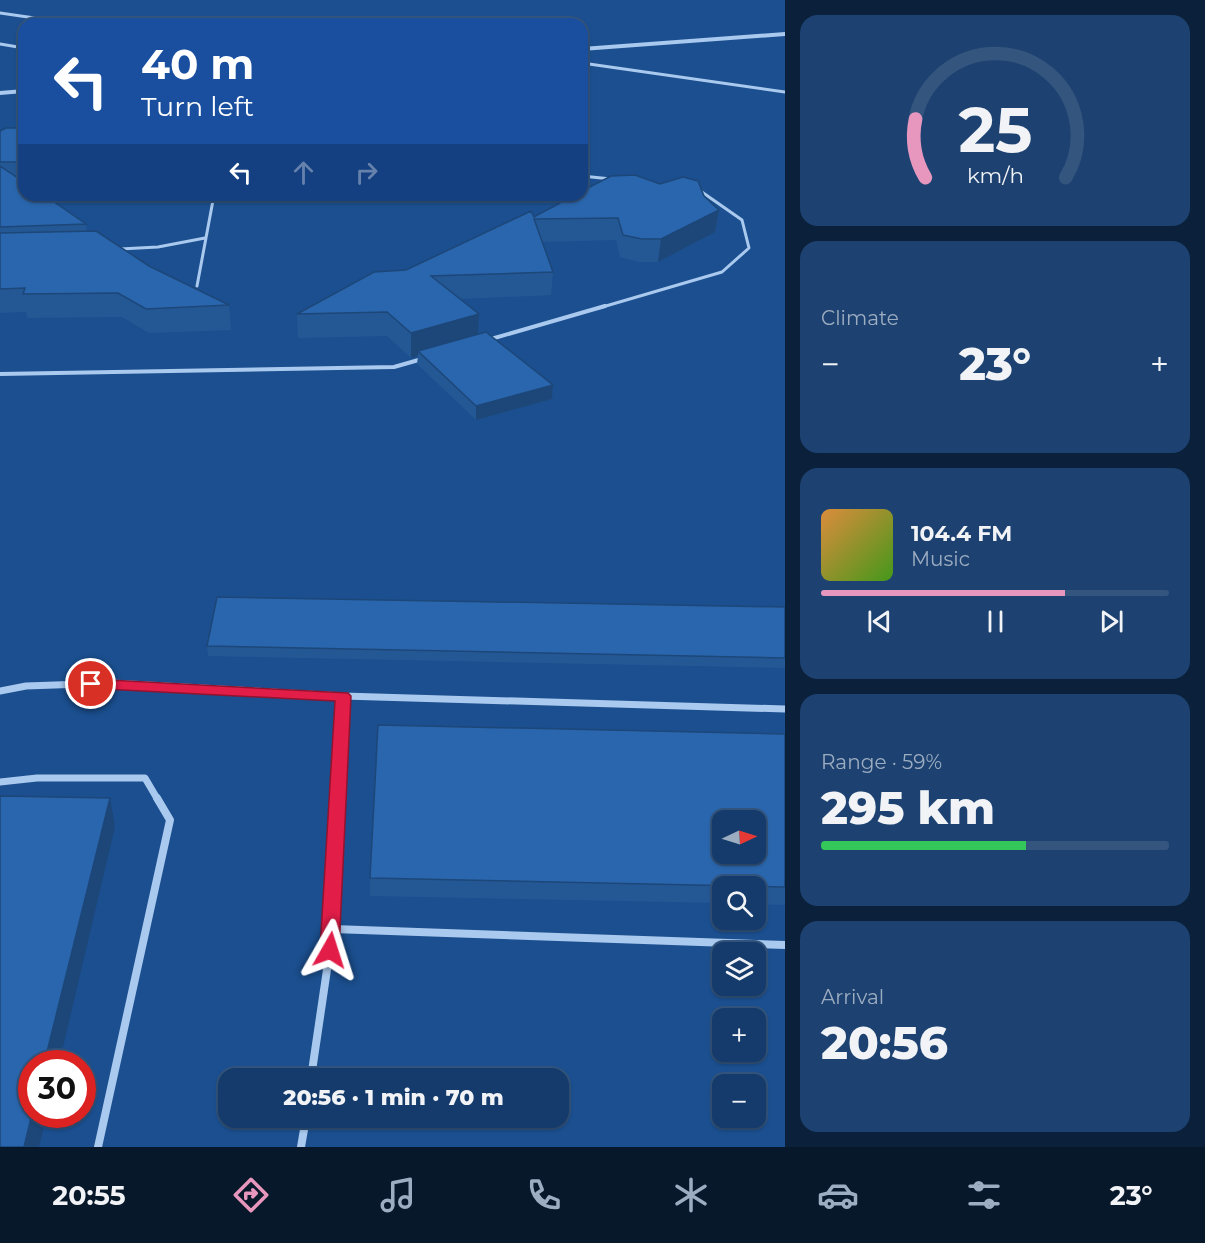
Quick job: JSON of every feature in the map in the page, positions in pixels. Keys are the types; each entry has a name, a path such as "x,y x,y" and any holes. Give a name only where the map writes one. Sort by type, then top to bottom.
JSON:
{"street":[{"path":"0,13 35,18"},
{"path":"588,49 785,34"},
{"path":"0,44 18,47"},
{"path":"588,64 785,92"},
{"path":"0,93 18,92"},
{"path":"0,691 26,686 112,683 343,696 785,709"},
{"path":"312,1068 333,929 343,696"},
{"path":"0,782 37,778 145,778 170,820 98,1147"},
{"path":"333,929 785,945"},
{"path":"301,1147 304,1128"}],"lane":[{"path":"588,177 616,180"},
{"path":"484,341 722,272 749,248 742,220 697,189"},
{"path":"197,286 213,201"},
{"path":"113,249 158,247 205,238"},
{"path":"0,374 394,368 428,358"}],"building":[{"path":"6,128 18,128 18,162 0,162 0,131"},
{"path":"0,166 18,178 18,201 53,201 86,224 0,227"},
{"path":"635,175 660,184 683,177 698,181 704,196 719,210 661,239 642,239 623,235 618,218 534,219 553,272 431,276 479,314 411,333 387,312 297,314 374,272 406,270 531,211 534,217 564,201 588,201 588,188 611,176"},
{"path":"96,231 149,266 229,305 146,309 118,293 23,294 25,288 0,289 0,233"},
{"path":"486,332 553,385 476,406 418,351"},
{"path":"217,597 785,607 785,658 207,646"},
{"path":"378,725 785,734 785,887 766,887 766,876 712,876 712,885 370,878"},
{"path":"0,796 110,798 47,1050 18,1050 18,1128 29,1128 24,1147 0,1147"}],"route":[{"path":"91,684 112,683 343,696 333,929 330,950"}]}
